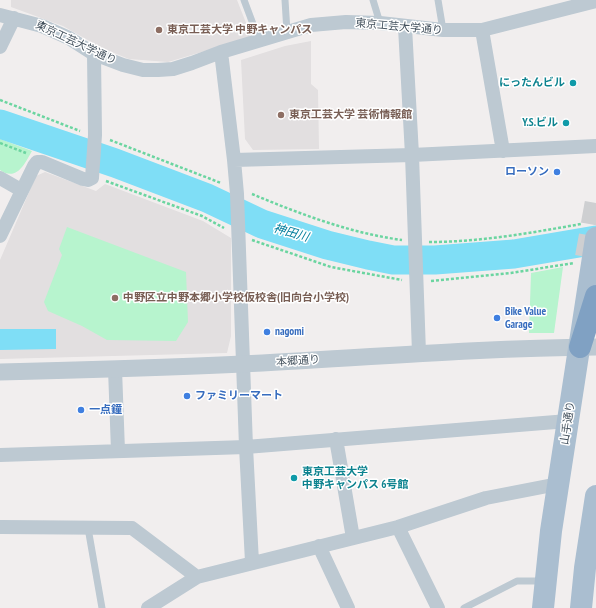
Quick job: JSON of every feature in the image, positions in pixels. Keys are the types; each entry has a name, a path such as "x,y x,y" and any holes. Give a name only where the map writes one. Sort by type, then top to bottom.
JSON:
{"highway":[{"path":"588,347 596,296"}],"main road":[{"name":"山手通り","path":"543,608 558,484 568,421 588,347 592,262 596,238"},
{"path":"581,608 588,568 595,505"}],"street":[{"name":"東京工芸大学通り","path":"0,15 42,26 69,38 94,54 123,65 143,70 158,70 192,63 221,52 311,25 346,22 380,23 443,30 482,30 596,1"},
{"path":"0,47 14,18"},
{"path":"406,27 419,353"},
{"path":"482,30 503,151"},
{"path":"221,52 237,191 246,447 252,562"},
{"path":"0,236 34,166 38,162 42,162 83,179 88,180 93,176 95,137 94,54"},
{"path":"234,160 412,155 596,146"},
{"path":"0,178 22,190"},
{"name":"本郷通り","path":"0,372 243,364 419,353 588,347"},
{"path":"115,369 118,451"},
{"path":"0,455 246,447 568,421"},
{"path":"336,439 353,538"},
{"path":"148,608 197,576 398,527 486,498 558,484"},
{"path":"0,527 132,528 197,576"},
{"path":"398,527 438,608"},
{"path":"319,546 348,608"}],"lane":[{"path":"244,0 259,40"},
{"path":"285,0 287,32"},
{"path":"373,0 380,23"},
{"path":"438,0 443,30"},
{"path":"88,528 102,608"},
{"path":"464,608 517,581 546,581"}],"path":[{"path":"0,100 237,191"},
{"path":"0,144 31,154 38,162"},
{"path":"93,176 202,216 238,231 266,246"}],"shaded area":[{"name":"東京工芸大学 中野キャンパス","path":"11,0 237,0 250,33 249,38 168,62 129,59 102,48 63,26 11,7"},
{"name":"東京工芸大学 芸術情報館","path":"311,41 311,84 318,90 319,149 253,150 245,139 241,60 285,46"},
{"name":"中野区立中野本郷小学校仮校舎(旧向台小学校)","path":"45,172 96,191 105,184 203,221 231,238 231,336 227,353 0,359 0,260 36,176"}],"green space":[{"path":"0,139 32,151 20,170 11,174 0,170"},
{"path":"67,227 186,272 188,322 176,341 107,340 82,326 48,311 44,302 62,255 59,249"},
{"path":"563,267 554,333 529,333 531,273"}],"water":[{"path":"0,329 56,329 56,349 0,350"}],"waterway":[{"name":"神田川","path":"0,124 115,163 207,198 262,224 327,245 393,260 435,260 514,254 596,240"}],"tunnel":[{"path":"586,257 596,201"}],"place":[{"name":"東京工芸大学 中野キャンパス","path":"159,30"},
{"name":"にったんビル","path":"573,83"},
{"name":"東京工芸大学 芸術情報館","path":"281,115"},
{"name":"Y.S.ビル","path":"566,123"},
{"name":"ローソン","path":"557,172"},
{"name":"中野区立中野本郷小学校仮校舎(旧向台小学校)","path":"115,298"},
{"name":"Bike Value Garage","path":"497,318"},
{"name":"nagomi","path":"267,332"},
{"name":"ファミリーマート","path":"187,396"},
{"name":"一点鐘","path":"81,410"},
{"name":"東京工芸大学 中野キャンパス 6号館","path":"294,478"}]}
